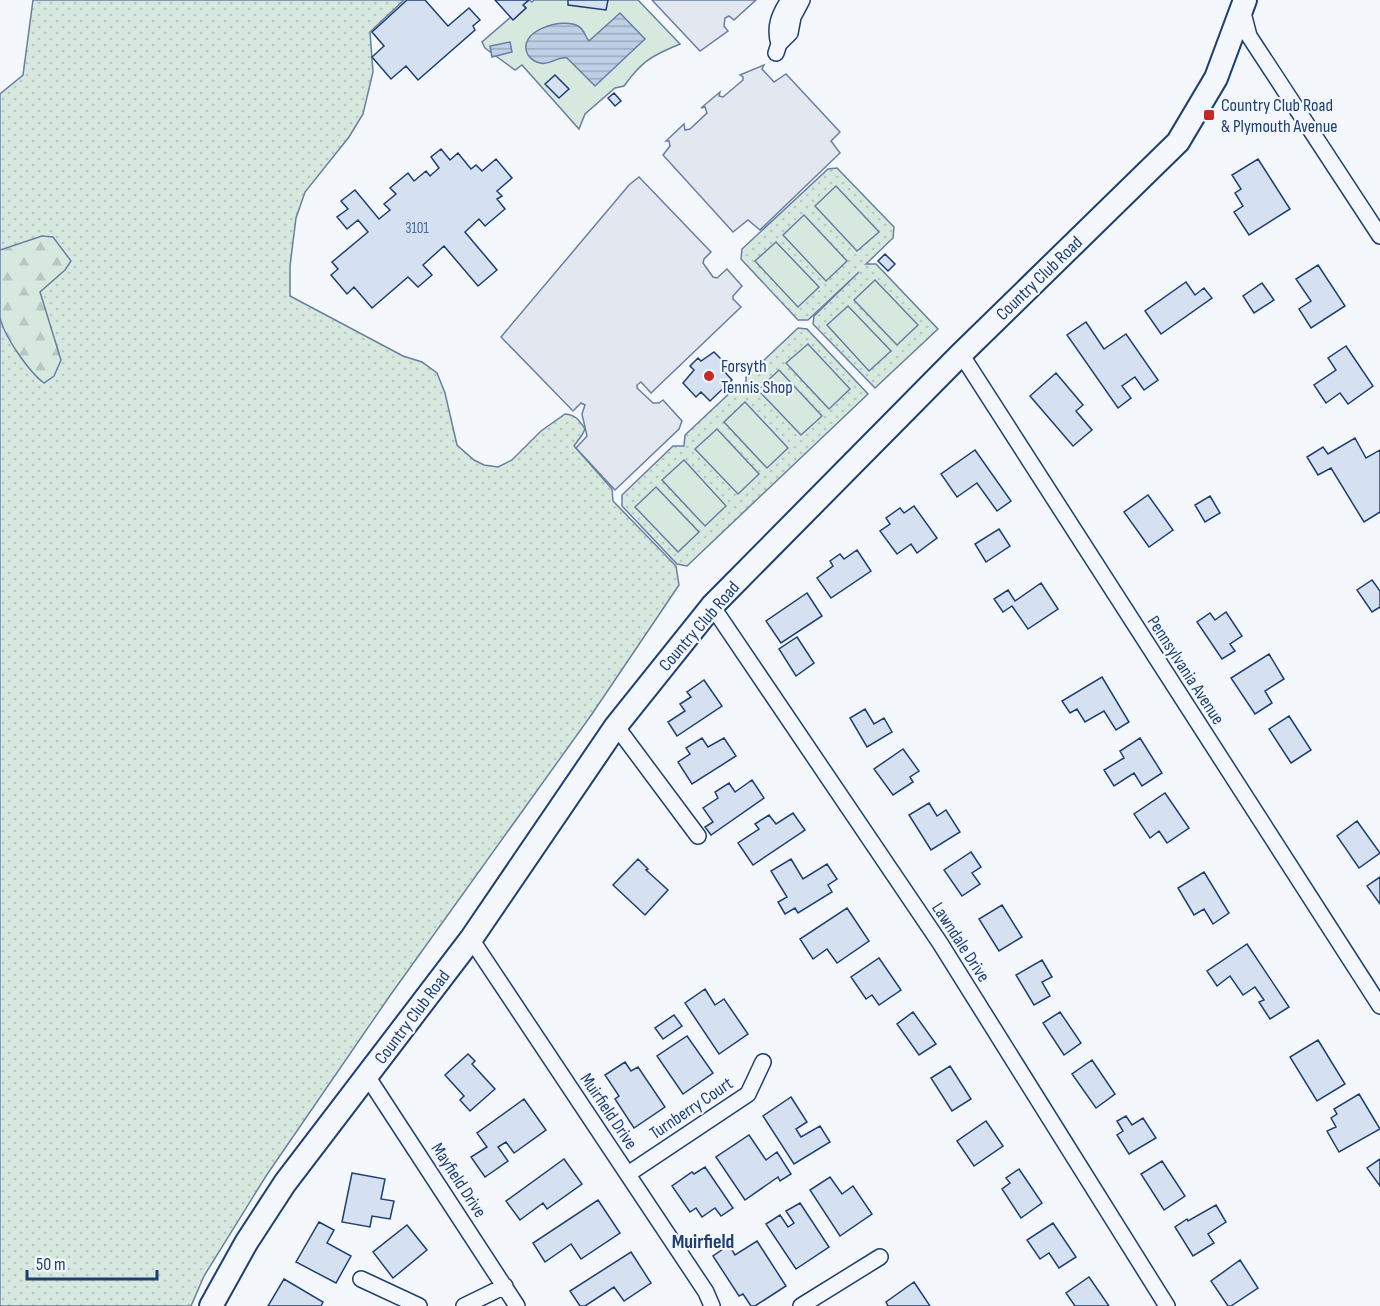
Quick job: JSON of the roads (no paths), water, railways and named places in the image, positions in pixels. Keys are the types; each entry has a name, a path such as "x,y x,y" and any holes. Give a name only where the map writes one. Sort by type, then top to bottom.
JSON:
{"main road":[{"name":"Country Club Road","path":"211,1306 246,1243 285,1183 471,939 616,726 712,606 961,354 1178,142 1216,78 1244,4"}],"street":[{"path":"789,0 778,19 775,32 778,48 790,33 793,17 802,0"},
{"path":"1244,4 1249,36 1380,236"},
{"name":"Pennsylvania Avenue","path":"961,354 1380,1006"},
{"name":"Lawndale Drive","path":"712,606 940,943 1167,1306"},
{"path":"616,726 698,836"},
{"name":"Muirfield Drive","path":"471,939 706,1292 712,1306"},
{"name":"Turnberry Court","path":"628,1174 748,1094 763,1062"},
{"name":"Mayfield Drive","path":"367,1076 517,1306"},
{"path":"801,1306 880,1257"},
{"path":"361,1279 419,1306"},
{"path":"464,1306 505,1286"}],"water":[{"path":"620,13 645,39 595,86 567,58 544,64 538,63 528,55 526,46 528,39 542,28 562,23 571,24 584,31 589,41"},
{"path":"510,42 512,52 492,57 490,46"}],"place":[{"name":"Country Club Road & Plymouth Avenue","path":"1209,115"},
{"name":"Forsyth Tennis Shop","path":"709,376"}],"district":[{"name":"Muirfield","path":"703,1241"}]}
